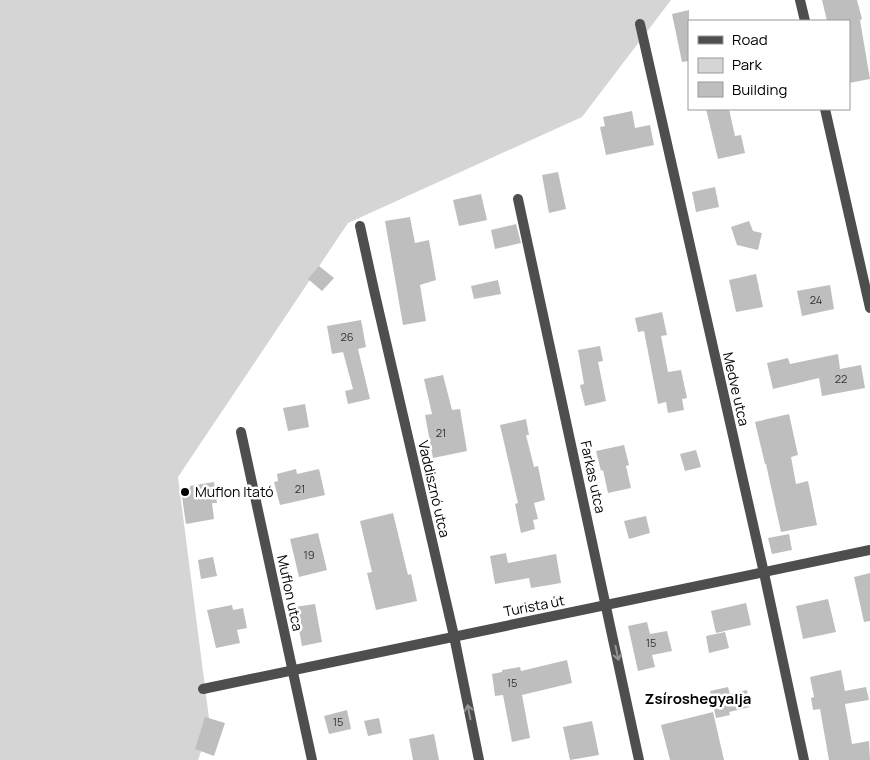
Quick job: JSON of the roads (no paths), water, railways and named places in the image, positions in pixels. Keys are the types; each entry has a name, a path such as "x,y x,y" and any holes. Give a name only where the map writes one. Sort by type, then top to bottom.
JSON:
{"street":[{"path":"800,0 805,20"},
{"name":"Medve utca","path":"640,24 764,573 804,760"},
{"path":"825,110 870,308"},
{"name":"Farkas utca","path":"518,199 639,760"},
{"name":"Vaddisznó utca","path":"360,226 454,636 479,760"},
{"name":"Muflon utca","path":"241,432 312,760"},
{"name":"Turista út","path":"203,689 870,550"}],"place":[{"name":"Muflon Itató","path":"185,492"}],"district":[{"name":"Zsíroshegyalja","path":"698,699"}]}
